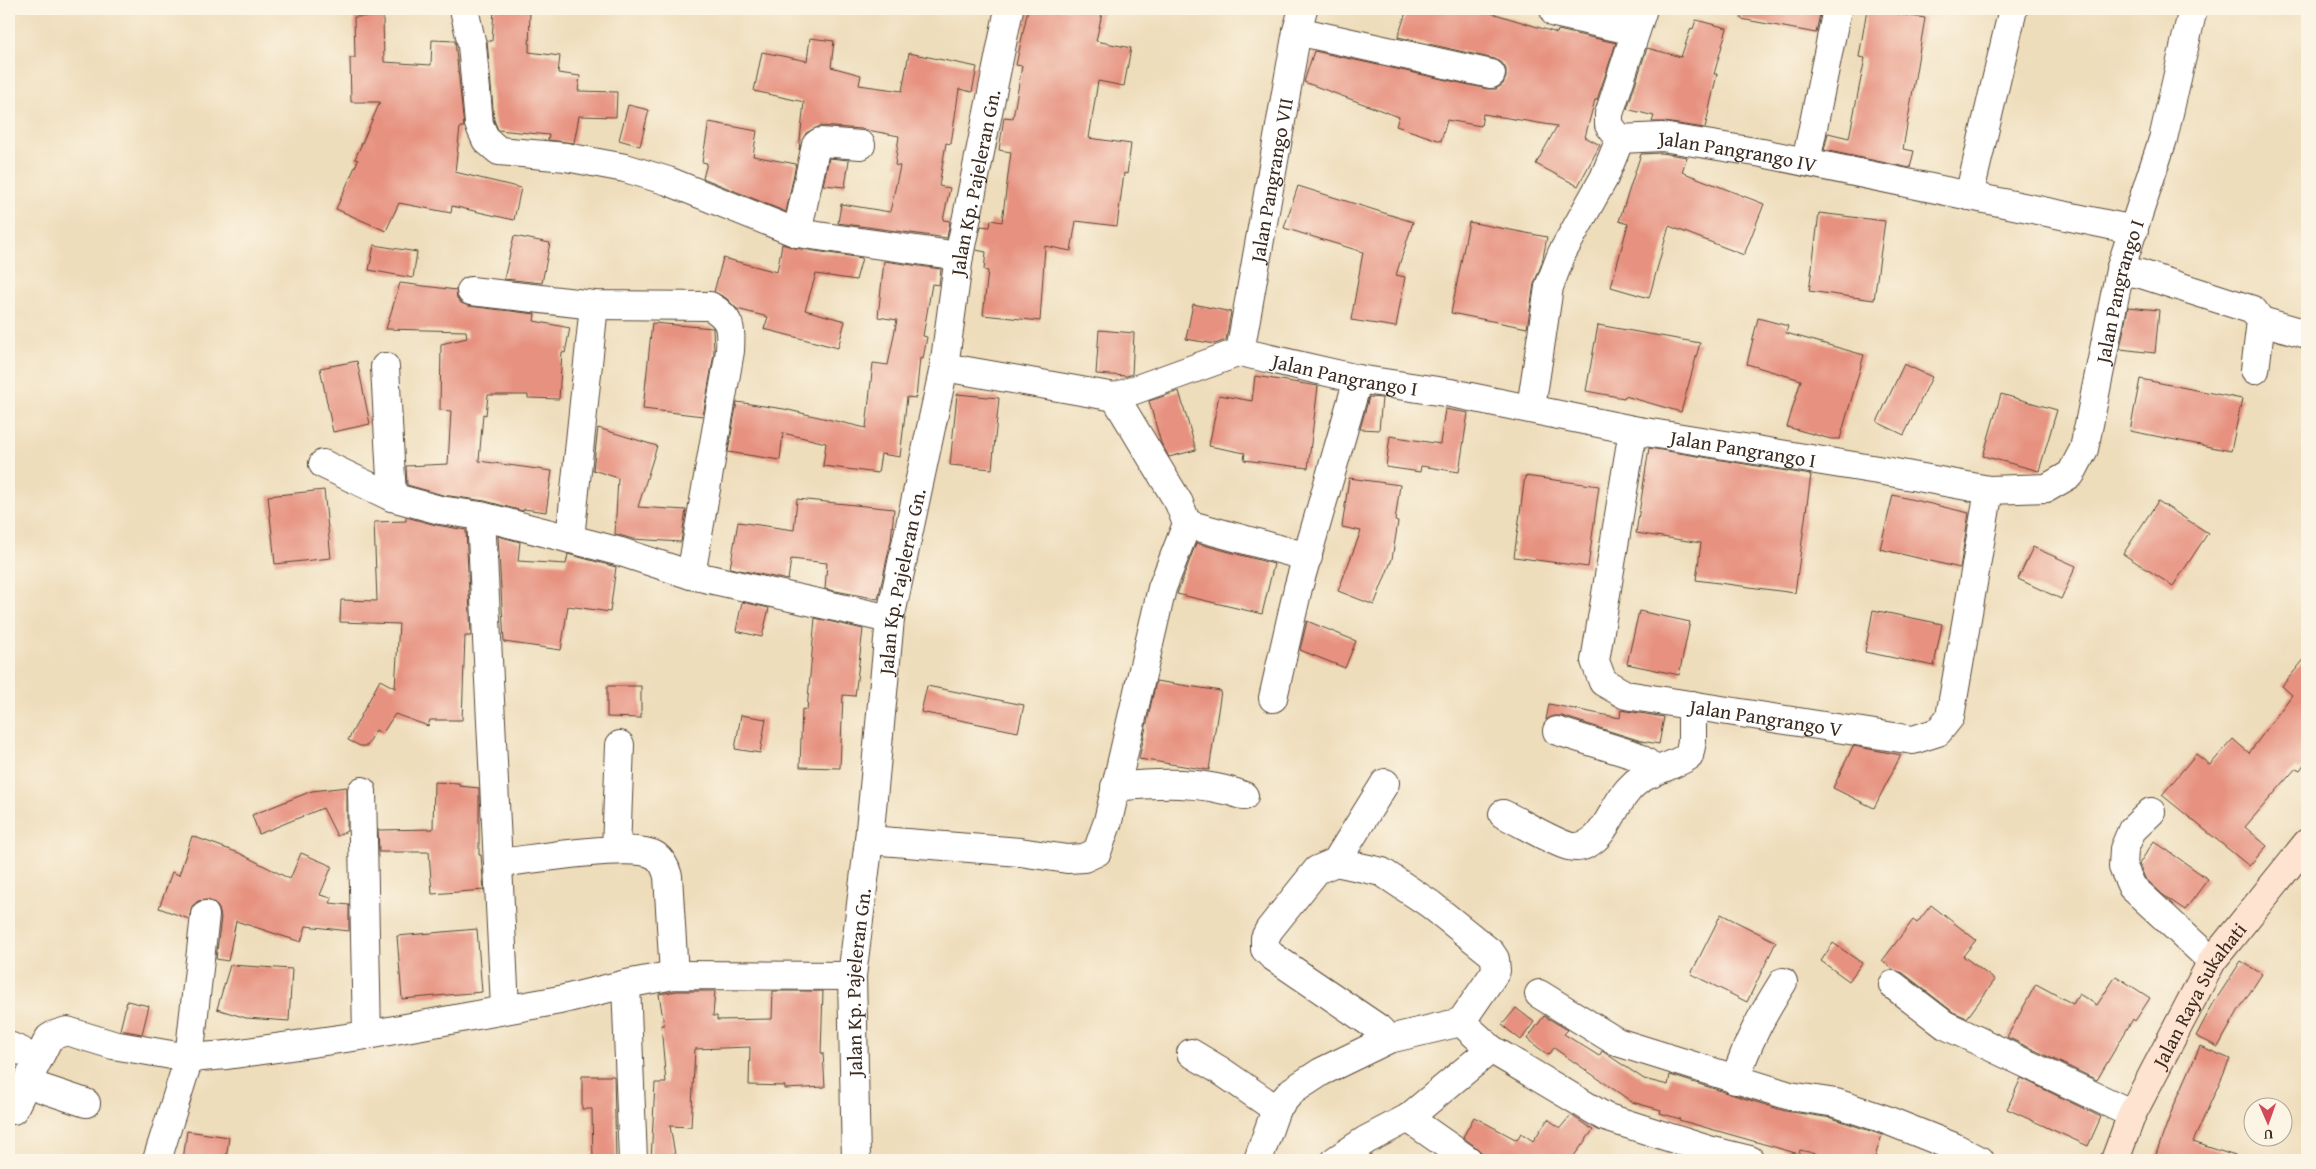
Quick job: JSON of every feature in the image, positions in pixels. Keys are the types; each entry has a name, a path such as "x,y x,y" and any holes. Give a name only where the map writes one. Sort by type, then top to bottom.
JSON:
{"main road":[{"name":"Jalan Raya Sukahati","path":"2115,1160 2132,1114 2212,961 2307,844"}],"street":[{"path":"464,9 472,45 479,124 486,140 499,151 566,157 625,168 668,181 797,233 960,256"},
{"name":"Jalan Kp. Pajeleran Gn.","path":"856,1160 852,976 869,840 890,619 944,367 960,256 1009,9"},
{"path":"1806,162 1837,9"},
{"path":"1969,196 2012,9"},
{"name":"Jalan Pangrango I","path":"1240,352 1358,378 1531,408 1633,430 1989,490 2047,488 2071,474 2084,449 2120,270 2163,139 2193,9"},
{"path":"1531,408 1549,287 1562,253 1604,178 1620,139 1609,125 1609,114 1639,20 1555,14"},
{"path":"1300,20 1491,74"},
{"name":"Jalan Pangrango VII","path":"1240,352 1300,20"},
{"name":"Jalan Pangrango IV","path":"1620,139 1662,137 1806,162 2134,230"},
{"path":"797,233 816,145 820,142 861,145"},
{"path":"2120,270 2141,274 2253,310 2261,321 2307,334"},
{"path":"471,291 594,305 710,306 728,320 731,329 730,351 691,575"},
{"path":"570,539 594,305"},
{"path":"2256,370 2261,321"},
{"path":"944,367 1115,397 1240,352"},
{"path":"385,367 392,497"},
{"path":"1273,698 1298,588 1358,378"},
{"path":"869,840 1020,852 1067,858 1084,858 1097,852 1108,821 1114,787 1162,588 1187,524 1179,503 1115,397"},
{"name":"Jalan Pangrango V","path":"1633,430 1595,661 1603,682 1626,695 1913,740 1938,732 1950,717 1989,490"},
{"path":"324,464 392,497 440,510 481,516 621,552 691,575 890,619"},
{"path":"481,516 506,1008"},
{"path":"1187,524 1308,557"},
{"path":"1503,814 1569,846 1582,846 1590,843 1601,832 1616,806 1634,783 1675,765 1688,756 1692,741 1692,705"},
{"path":"1557,731 1634,755 1646,763 1651,774"},
{"path":"616,850 620,745"},
{"path":"1336,862 1385,783"},
{"path":"1114,787 1145,784 1207,787 1244,796"},
{"path":"362,791 367,1035"},
{"path":"2151,812 2132,830 2124,849 2124,867 2132,887 2212,961"},
{"path":"499,864 616,850 638,851 656,856 664,865 668,876 674,975"},
{"path":"1258,1160 1276,1108 1292,1091 1321,1072 1389,1039 1461,1022 1496,970 1495,959 1491,953 1445,915 1382,872 1336,862 1317,870 1302,886 1269,930 1265,938 1265,949 1378,1028 1389,1039"},
{"path":"157,1160 190,1058 205,915"},
{"path":"13,1110 48,1038 60,1032 67,1031 113,1045 190,1058 227,1055 367,1035 506,1008 560,1000 674,975 852,976"},
{"path":"1735,1080 1744,1052 1759,1019 1783,982"},
{"path":"626,984 633,1160"},
{"path":"1893,985 1945,1025 2132,1114"},
{"path":"1539,994 1617,1042 1790,1096 1836,1104 1884,1119 1954,1147 1979,1160"},
{"path":"1461,1022 1492,1049 1605,1117 1709,1150 1750,1160"},
{"path":"1336,1160 1366,1140 1408,1118 1492,1049"},
{"path":"1191,1053 1276,1108"},
{"path":"26,1083 86,1103"},
{"path":"1408,1118 1468,1160"}],"building":[{"path":"494,9 530,9 529,52 560,56 558,73 580,76 578,91 617,92 616,117 579,116 574,143 548,140 549,135 498,130 494,120 487,41 492,41"},
{"path":"1028,9 1103,9 1096,41 1131,48 1124,86 1098,81 1089,138 1131,144 1127,174 1124,173 1117,226 1076,221 1071,251 1045,246 1040,321 983,315 988,271 984,270 986,252 976,250 981,226 990,227 991,220 1002,222 1011,152 999,150 1004,117 1013,118 1022,66 1016,65"},
{"path":"1407,9 1479,9 1557,33 1558,30 1616,43 1597,100 1595,100 1585,137 1600,145 1578,186 1536,164 1557,126 1483,114 1481,126 1447,120 1441,141 1396,126 1399,117 1304,82 1314,51 1488,89 1496,89 1503,84 1506,77 1506,69 1502,63 1495,59 1398,37"},
{"path":"1742,9 1821,9 1816,33 1741,19"},
{"path":"1867,9 1925,18 1903,149 1914,151 1910,168 1824,150 1828,133 1849,138 1865,58 1859,57"},
{"path":"383,16 384,62 431,65 432,40 455,41 464,127 460,127 455,172 521,188 514,220 452,206 451,213 399,203 386,231 336,209 358,160 355,159 380,102 351,102 350,58 355,58 354,17"},
{"path":"1696,20 1727,28 1714,74 1717,74 1705,128 1652,122 1654,116 1627,109 1647,48 1681,57 1691,28 1693,29"},
{"path":"810,38 834,41 831,67 861,75 859,85 902,91 909,53 977,67 972,92 959,89 951,144 946,143 939,186 950,188 943,220 950,221 947,238 838,223 841,204 890,212 900,166 895,165 899,136 862,129 820,126 806,133 799,150 804,102 754,91 762,52 807,61"},
{"path":"628,105 649,110 640,146 619,140"},
{"path":"709,122 757,131 753,156 796,164 786,212 703,178 707,163 702,162"},
{"path":"1661,153 1687,157 1682,172 1764,204 1744,255 1669,226 1649,298 1611,287 1628,224 1619,221 1641,154"},
{"path":"829,158 849,160 845,187 823,185"},
{"path":"1298,186 1413,222 1396,275 1405,277 1396,327 1351,320 1363,252 1284,228"},
{"path":"1819,213 1885,221 1874,300 1809,291"},
{"path":"1469,222 1547,237 1542,263 1534,284 1527,328 1451,313"},
{"path":"514,236 550,243 542,283 504,279"},
{"path":"782,244 795,248 862,258 856,280 816,274 805,310 845,321 838,348 764,329 768,317 737,309 726,298 714,292 723,258 777,272"},
{"path":"374,245 417,252 413,278 369,270"},
{"path":"884,261 941,269 939,285 932,284 923,336 927,337 923,359 920,358 916,398 907,397 900,457 881,454 878,473 823,466 826,443 783,433 780,460 728,452 737,402 784,409 866,428 873,363 888,365 897,320 878,317"},
{"path":"400,283 456,290 457,298 461,303 469,306 535,314 534,321 570,328 565,353 562,352 559,399 528,398 528,395 488,395 486,415 483,414 479,461 552,471 546,512 524,509 523,511 485,501 443,495 407,485 406,466 448,464 451,411 440,410 441,344 467,338 466,331 386,329"},
{"path":"1193,304 1231,312 1226,340 1215,344 1186,339"},
{"path":"2128,307 2159,310 2155,353 2120,349"},
{"path":"1758,318 1788,326 1786,333 1864,355 1840,439 1831,439 1787,427 1801,380 1747,364"},
{"path":"652,323 713,328 714,354 703,416 643,409"},
{"path":"1598,325 1700,343 1681,412 1625,396 1624,398 1586,391"},
{"path":"1099,330 1134,333 1132,374 1127,376 1096,374"},
{"path":"357,361 370,424 333,432 320,368"},
{"path":"1904,364 1932,377 1904,435 1877,422"},
{"path":"1255,376 1318,386 1308,468 1244,460 1245,453 1209,446 1219,395 1252,401"},
{"path":"2140,379 2242,399 2231,451 2130,431"},
{"path":"1179,391 1196,450 1169,457 1161,443 1149,401"},
{"path":"957,394 999,398 992,469 950,465"},
{"path":"2001,394 2057,410 2039,471 1983,456"},
{"path":"1369,397 1382,398 1379,430 1360,429"},
{"path":"1445,409 1468,413 1459,472 1421,466 1420,472 1386,467 1390,436 1440,444"},
{"path":"598,428 657,446 638,507 686,510 681,542 633,539 615,534 618,478 593,470"},
{"path":"1649,448 1811,475 1795,593 1696,580 1701,543 1636,533"},
{"path":"1525,476 1599,486 1588,567 1514,557"},
{"path":"1349,478 1400,485 1395,521 1398,522 1392,559 1374,605 1338,591 1361,531 1342,527"},
{"path":"324,490 331,558 275,564 268,496"},
{"path":"1893,495 1969,513 1960,568 1880,549"},
{"path":"797,499 894,509 891,541 878,599 825,589 827,563 791,559 788,580 730,568 738,522 794,530"},
{"path":"2158,501 2208,533 2173,586 2123,554"},
{"path":"406,517 466,530 471,636 465,636 462,720 430,720 428,726 395,714 382,734 376,730 367,746 360,746 348,740 380,680 395,688 399,624 340,622 341,600 377,601 374,522 406,521"},
{"path":"498,536 520,542 518,561 566,564 568,554 616,567 610,612 568,606 561,650 504,642"},
{"path":"1196,543 1274,564 1262,614 1177,594"},
{"path":"2033,547 2076,566 2061,599 2018,579"},
{"path":"742,602 769,608 762,637 736,631"},
{"path":"1873,610 1942,624 1934,666 1865,652"},
{"path":"1639,611 1690,622 1679,675 1627,664"},
{"path":"815,618 863,629 855,696 843,695 840,768 800,767 802,709 807,710"},
{"path":"1307,621 1356,641 1345,668 1300,650"},
{"path":"2307,656 2307,760 2300,770 2296,768 2245,827 2267,846 2249,866 2162,795 2196,754 2210,765 2233,739 2249,753 2292,695 2282,686"},
{"path":"1156,681 1221,691 1209,770 1139,759"},
{"path":"607,686 641,686 641,718 607,717"},
{"path":"927,686 1024,705 1018,732 921,712"},
{"path":"1549,704 1620,718 1621,710 1664,717 1659,744 1641,741 1562,716 1553,716 1546,720"},
{"path":"741,715 766,719 760,753 735,749"},
{"path":"1853,746 1901,755 1874,808 1833,788"},
{"path":"434,782 459,783 459,786 479,788 479,855 481,855 484,890 432,894 429,852 379,852 378,830 433,829"},
{"path":"347,787 347,831 337,836 323,808 259,834 252,815 312,791"},
{"path":"192,836 239,853 290,879 301,853 332,866 320,895 332,898 330,903 349,905 349,931 306,926 301,942 236,921 228,961 216,959 221,917 215,903 207,900 198,901 192,906 189,919 159,908 172,872 179,875"},
{"path":"2154,841 2208,879 2185,910 2163,895 2145,878 2139,864"},
{"path":"1931,905 1976,940 1963,956 1995,980 1967,1018 1953,1012 1903,973 1894,970 1882,961 1913,920 1917,923"},
{"path":"1721,914 1776,942 1747,1002 1691,974"},
{"path":"477,929 482,992 402,999 397,936"},
{"path":"1833,943 1862,963 1849,981 1821,961"},
{"path":"2241,961 2262,974 2218,1047 2196,1036 2213,1004"},
{"path":"230,965 292,969 289,1021 246,1018 217,1009"},
{"path":"2116,976 2150,998 2135,1021 2133,1019 2097,1080 2007,1037 2036,984 2073,1004 2079,994 2097,1005"},
{"path":"677,991 715,991 713,1016 717,1016 717,1020 772,1019 773,991 823,991 821,1053 823,1053 825,1087 785,1089 785,1086 749,1085 750,1047 695,1049 691,1127 670,1126 676,1160 651,1160 655,1083 666,1083 661,1025 664,1025 659,994"},
{"path":"127,1001 149,1006 142,1034 120,1030"},
{"path":"1516,1008 1534,1022 1521,1040 1502,1025"},
{"path":"1544,1016 1568,1030 1564,1034 1599,1056 1602,1051 1644,1079 1668,1085 1670,1075 1785,1111 1832,1118 1882,1135 1874,1160 1842,1160 1800,1150 1799,1154 1679,1120 1660,1113 1661,1110 1632,1102 1554,1048 1548,1055 1527,1039"},
{"path":"2200,1046 2230,1059 2193,1142 2238,1157 2237,1160 2154,1160 2172,1110"},
{"path":"582,1076 614,1076 616,1160 593,1160 592,1109 582,1109"},
{"path":"2021,1078 2101,1117 2088,1146 2007,1109"},
{"path":"1571,1115 1593,1130 1571,1160 1483,1160 1482,1153 1463,1137 1474,1117 1517,1140 1521,1133 1533,1141 1548,1119 1560,1128"},
{"path":"187,1131 229,1137 226,1160 183,1160"}]}
